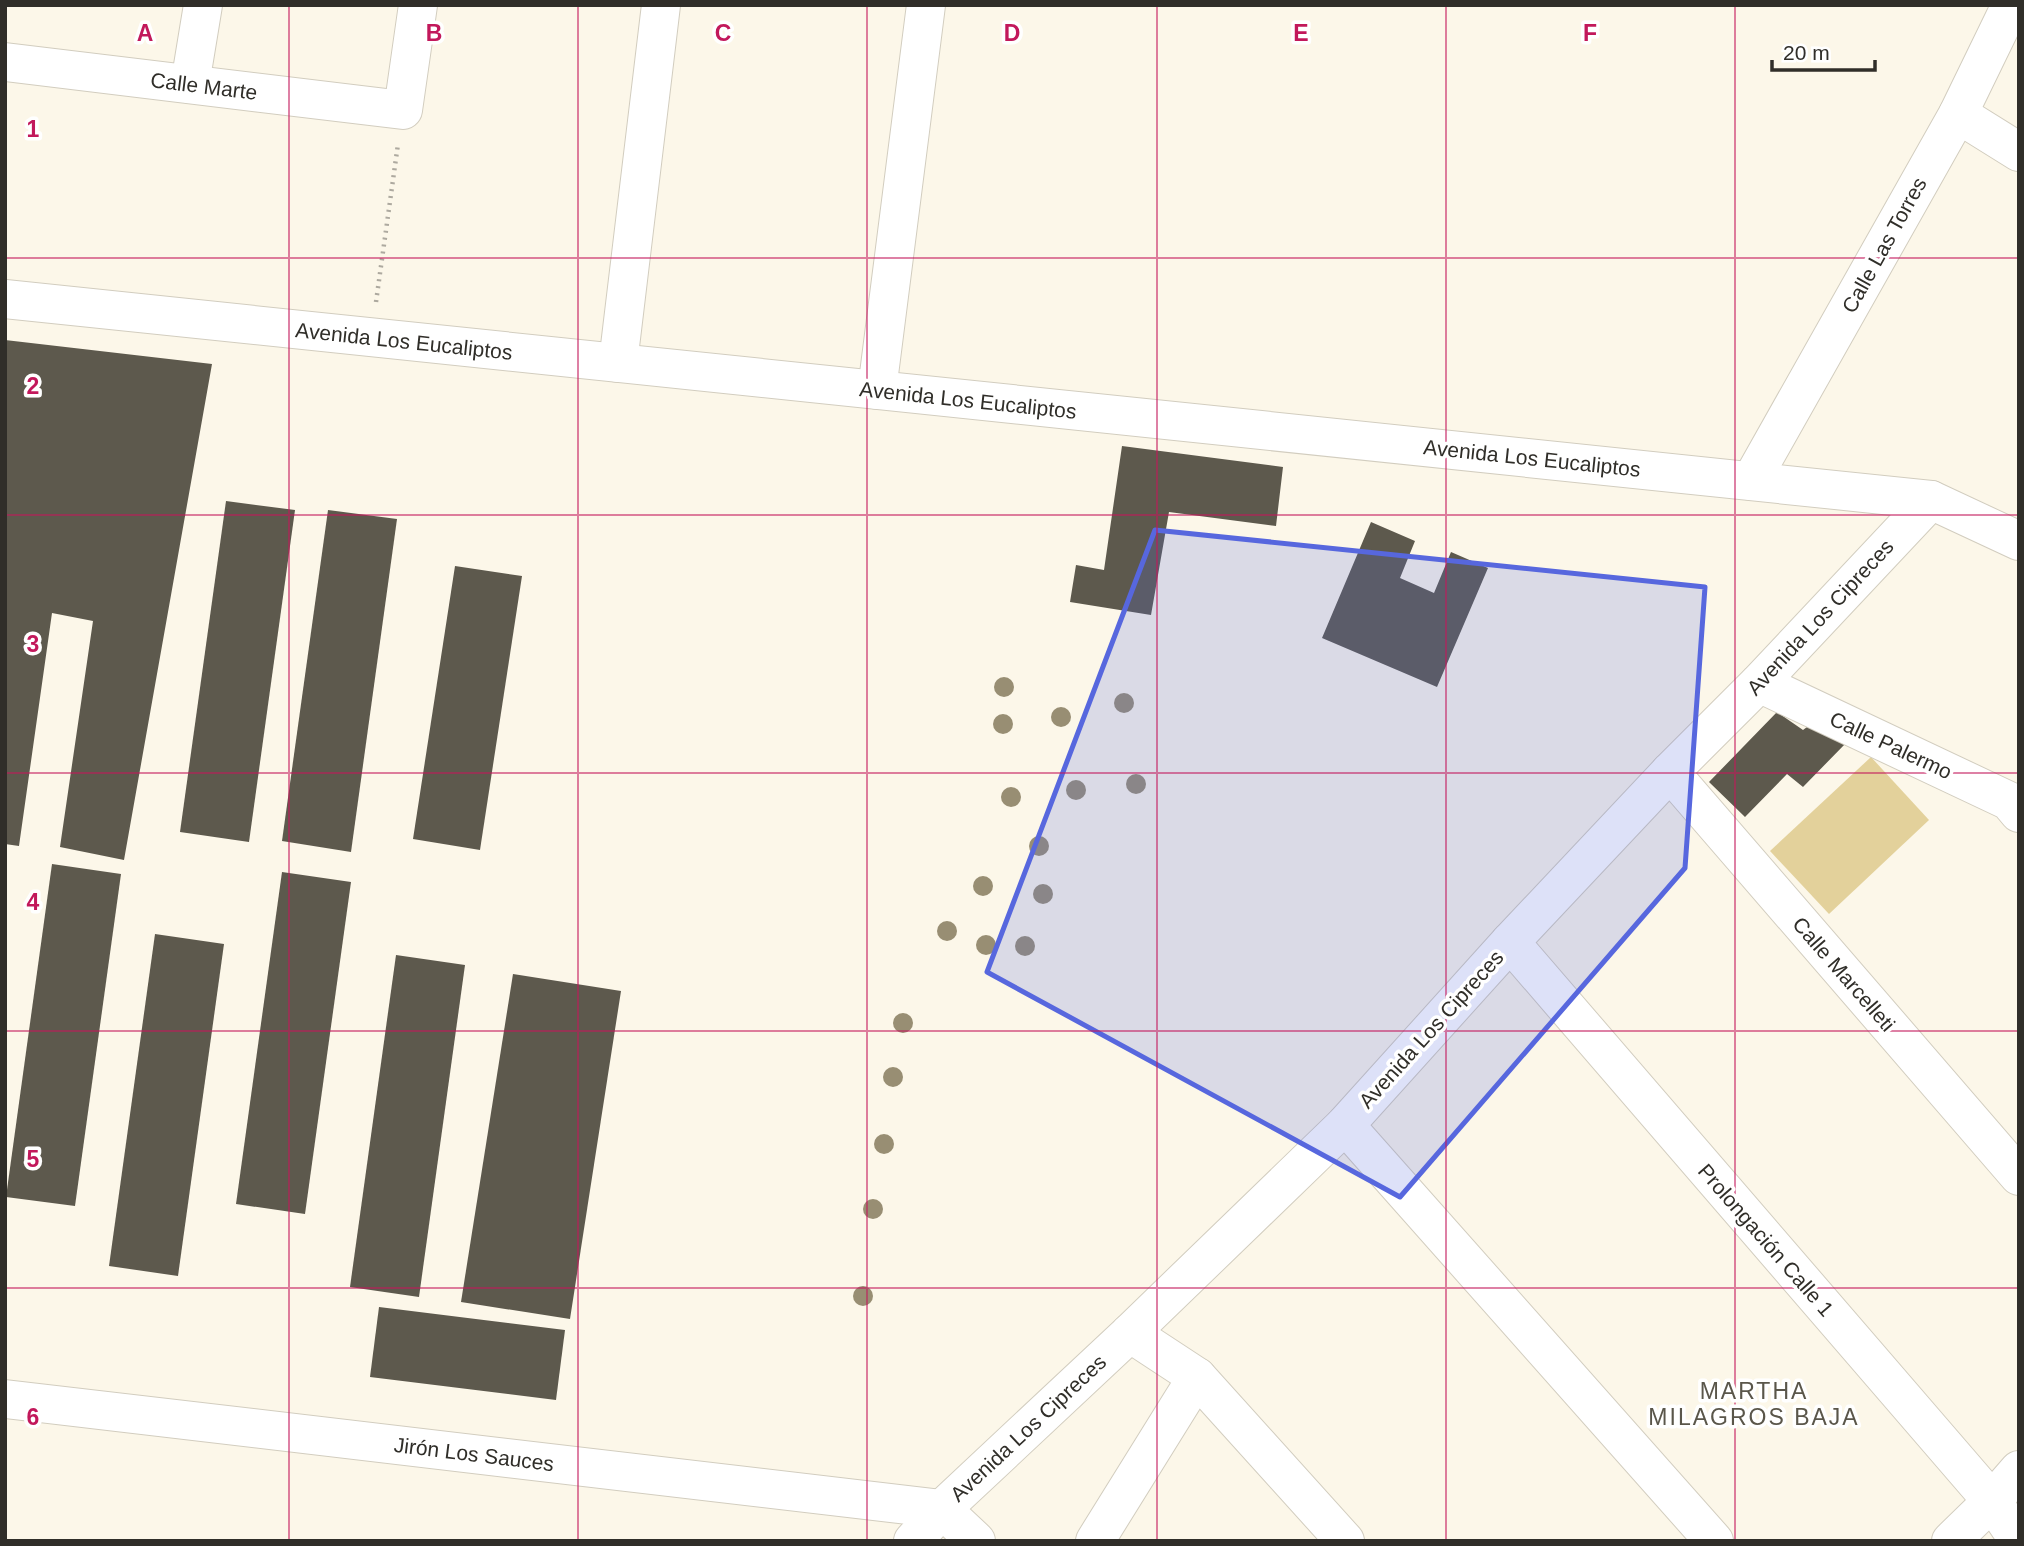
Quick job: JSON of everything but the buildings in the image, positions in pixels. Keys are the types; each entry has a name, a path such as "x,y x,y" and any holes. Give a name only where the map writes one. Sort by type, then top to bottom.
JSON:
{"street":[{"path":"190,84 202,5"},
{"path":"403,110 418,5"},
{"path":"618,363 662,5"},
{"path":"877,390 926,5"},
{"name":"Calle Las Torres","path":"1751,481 1958,114 2011,5"},
{"name":"Calle Marte","path":"5,62 403,110"},
{"path":"1958,114 2019,152"},
{"name":"Avenida Los Eucaliptos","path":"5,299 1931,500 2019,541"},
{"name":"Avenida Los Cipreces","path":"913,1541 942,1509 1130,1333 1345,1125 1510,942 1931,500"},
{"name":"Calle Palermo","path":"1759,683 2015,806"},
{"name":"Calle Marcelleti","path":"1670,772 2019,1176"},
{"name":"Prolongación Calle 1","path":"1510,942 1992,1502 2019,1541"},
{"path":"1345,1125 1714,1541"},
{"path":"1130,1333 1196,1377 1345,1541"},
{"path":"1095,1541 1196,1377"},
{"name":"Jirón Los Sauces","path":"5,1399 942,1509"},
{"path":"1951,1541 1992,1502 2019,1470"},
{"path":"942,1509 976,1541"}],"path":[{"path":"371,337 403,110"}],"highlighted area":[{"path":"1155,530 1705,587 1685,868 1400,1197 987,972"}],"shaded area":[{"path":"1871,757 1929,820 1829,914 1770,851"}],"district":[{"name":"MARTHA MILAGROS BAJA","path":"1754,1404"}]}
